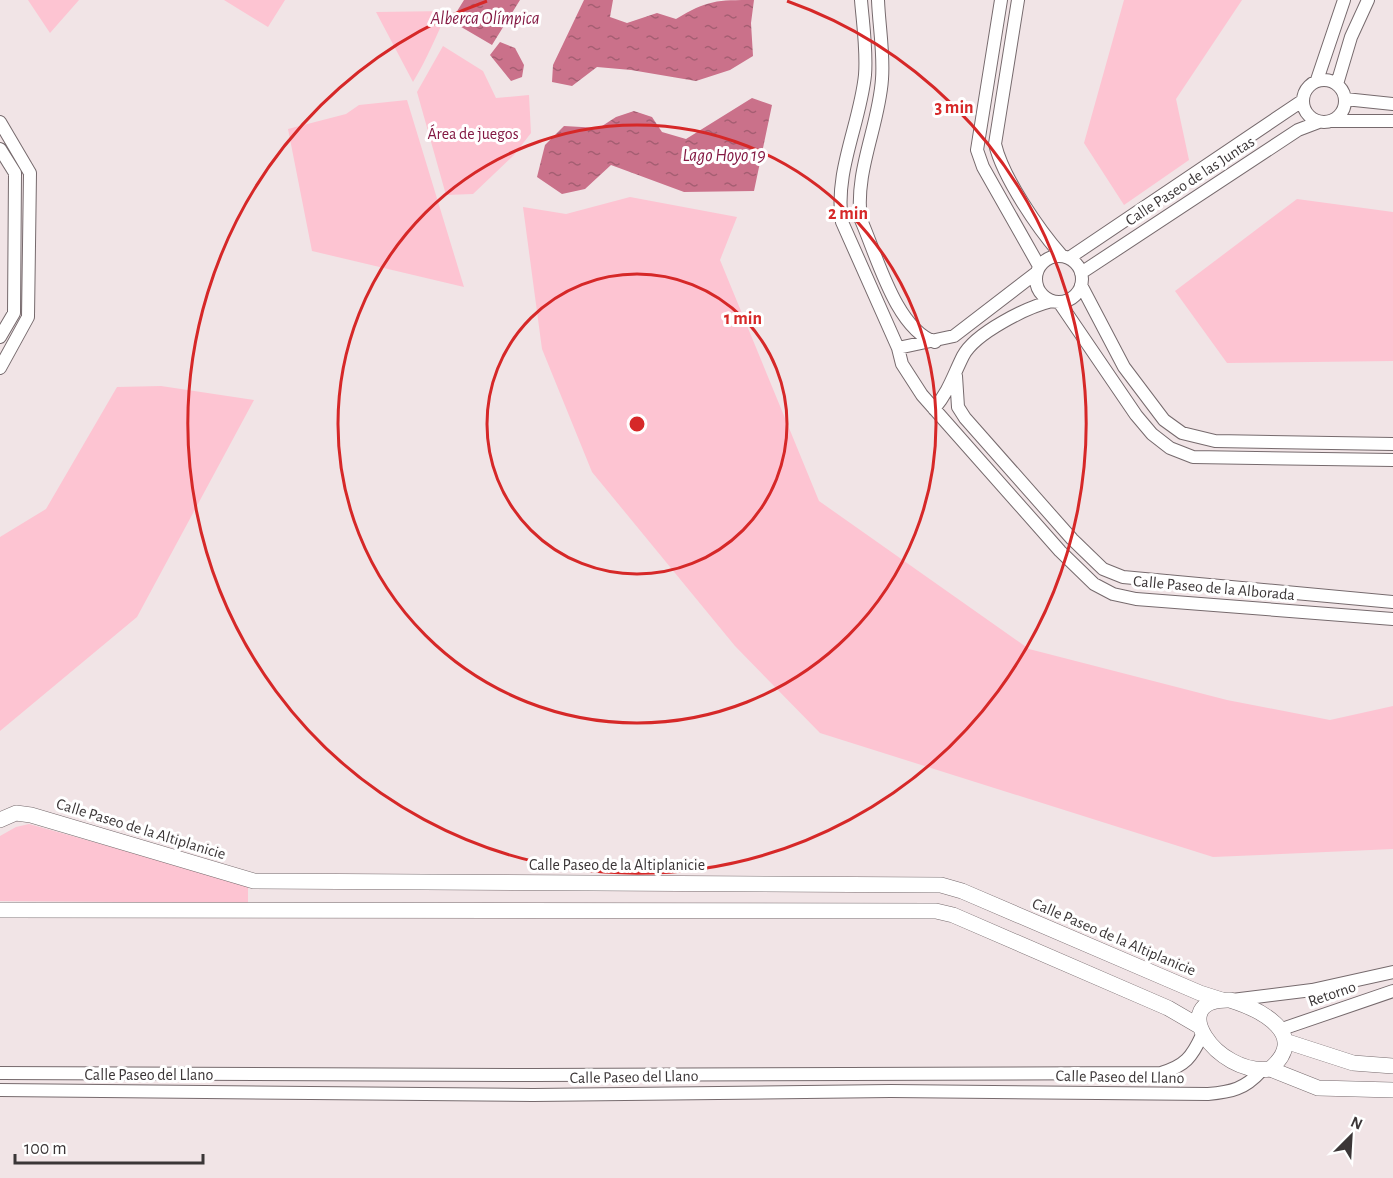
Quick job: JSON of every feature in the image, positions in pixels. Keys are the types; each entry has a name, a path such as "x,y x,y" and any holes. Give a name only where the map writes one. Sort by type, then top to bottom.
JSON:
{"street":[{"name":"Calle Paseo de la Alborada","path":"861,0 865,74 844,168 842,222 910,380 934,409 1060,551 1094,584 1113,594 1136,599 1393,619"},
{"path":"878,0 882,80 869,141 859,207 861,220 902,315 914,330 924,338 935,342"},
{"path":"1001,0 977,150 983,167 1038,269 1039,291 1055,302 1136,415 1170,448 1193,457 1393,460"},
{"path":"1018,0 995,144 999,160 1048,240 1065,257 1081,279 1124,367 1164,420 1182,433 1215,441 1393,444"},
{"path":"1317,81 1344,0"},
{"path":"1336,84 1351,37 1368,0"},
{"path":"1325,122 1344,109 1345,99 1336,84 1327,80 1309,85 1302,101 1307,114 1325,122 1393,121"},
{"path":"1345,99 1393,104"},
{"name":"Calle Paseo de las Juntas","path":"1065,257 1302,101"},
{"path":"0,122 30,173 28,317 0,368"},
{"name":"Calle Paseo de las Juntas","path":"1081,279 1298,130 1325,122"},
{"path":"851,136 869,141"},
{"path":"0,149 15,173 14,313 0,338"},
{"path":"15,216 30,217"},
{"path":"898,348 949,338 994,308 1049,258 1065,257"},
{"path":"934,409 956,376 963,356 1004,322 1027,308 1074,297 1081,279"},
{"path":"949,338 963,356"},
{"name":"Calle Paseo de la Alborada","path":"956,376 958,407 965,418 1072,539 1103,568 1123,577 1139,579 1393,602"},
{"path":"1270,458 1272,442"},
{"path":"1136,599 1139,579"},
{"name":"Calle Paseo de la Altiplanicie","path":"0,820 16,813 31,815 254,881 941,885 962,891 1200,993 1226,1000"},
{"path":"252,908 254,881"},
{"path":"905,909 906,883"},
{"path":"598,909 599,884"},
{"path":"0,910 252,908 905,909 936,911 953,915 1168,1008 1201,1031 1228,1059 1251,1070 1265,1070 1318,1088 1393,1090"},
{"path":"1201,1031 1206,1005 1226,1000 1266,998 1312,990 1393,972"},
{"name":"Retorno","path":"1283,1035 1393,991"},
{"path":"1226,1000 1247,1005 1273,1020 1283,1035 1353,1063 1393,1066"},
{"name":"Calle Paseo del Llano","path":"0,1073 532,1076 1161,1073 1178,1068 1188,1061 1201,1031"},
{"path":"1265,1070 1281,1057 1283,1035"},
{"name":"Calle Paseo del Llano","path":"0,1090 533,1095 891,1091 1208,1094 1234,1092 1265,1070"},
{"path":"891,1073 891,1091"},
{"path":"89,1074 89,1091"},
{"path":"532,1076 533,1095"}],"green space":[{"path":"28,0 79,0 50,33"},
{"path":"224,0 285,0 268,27"},
{"path":"1124,0 1242,0 1176,99 1189,160 1124,205 1084,143"},
{"path":"448,11 427,56 413,82 376,12"},
{"name":"Área de juegos","path":"443,46 483,71 496,98 529,95 531,133 514,155 473,194 446,195 417,92"},
{"path":"407,100 464,287 312,251 288,129 346,114 359,105"},
{"path":"630,197 737,217 720,260 819,501 1029,649 1227,700 1330,720 1393,706 1393,849 1213,857 820,733 735,646 592,472 542,349 523,207 566,214"},
{"path":"1297,199 1393,212 1393,361 1227,363 1175,291"},
{"path":"161,386 254,400 137,617 0,731 0,537 46,509 117,387"},
{"path":"29,824 248,885 248,903 0,901 0,836 16,827"}],"water":[{"name":"Alberca Olímpica","path":"464,0 520,0 492,45 451,21"},
{"path":"584,0 613,0 610,17 627,23 657,13 676,19 713,2 754,0 751,23 753,56 730,70 696,81 597,67 572,86 552,82 553,65"},
{"path":"500,42 515,48 524,65 522,77 511,81 490,55"},
{"name":"Lago Hoyo 19","path":"752,98 772,105 754,191 684,192 611,165 585,189 562,194 537,177 545,145 564,126 599,128 616,117 634,111 652,117 662,132 686,139"}]}
